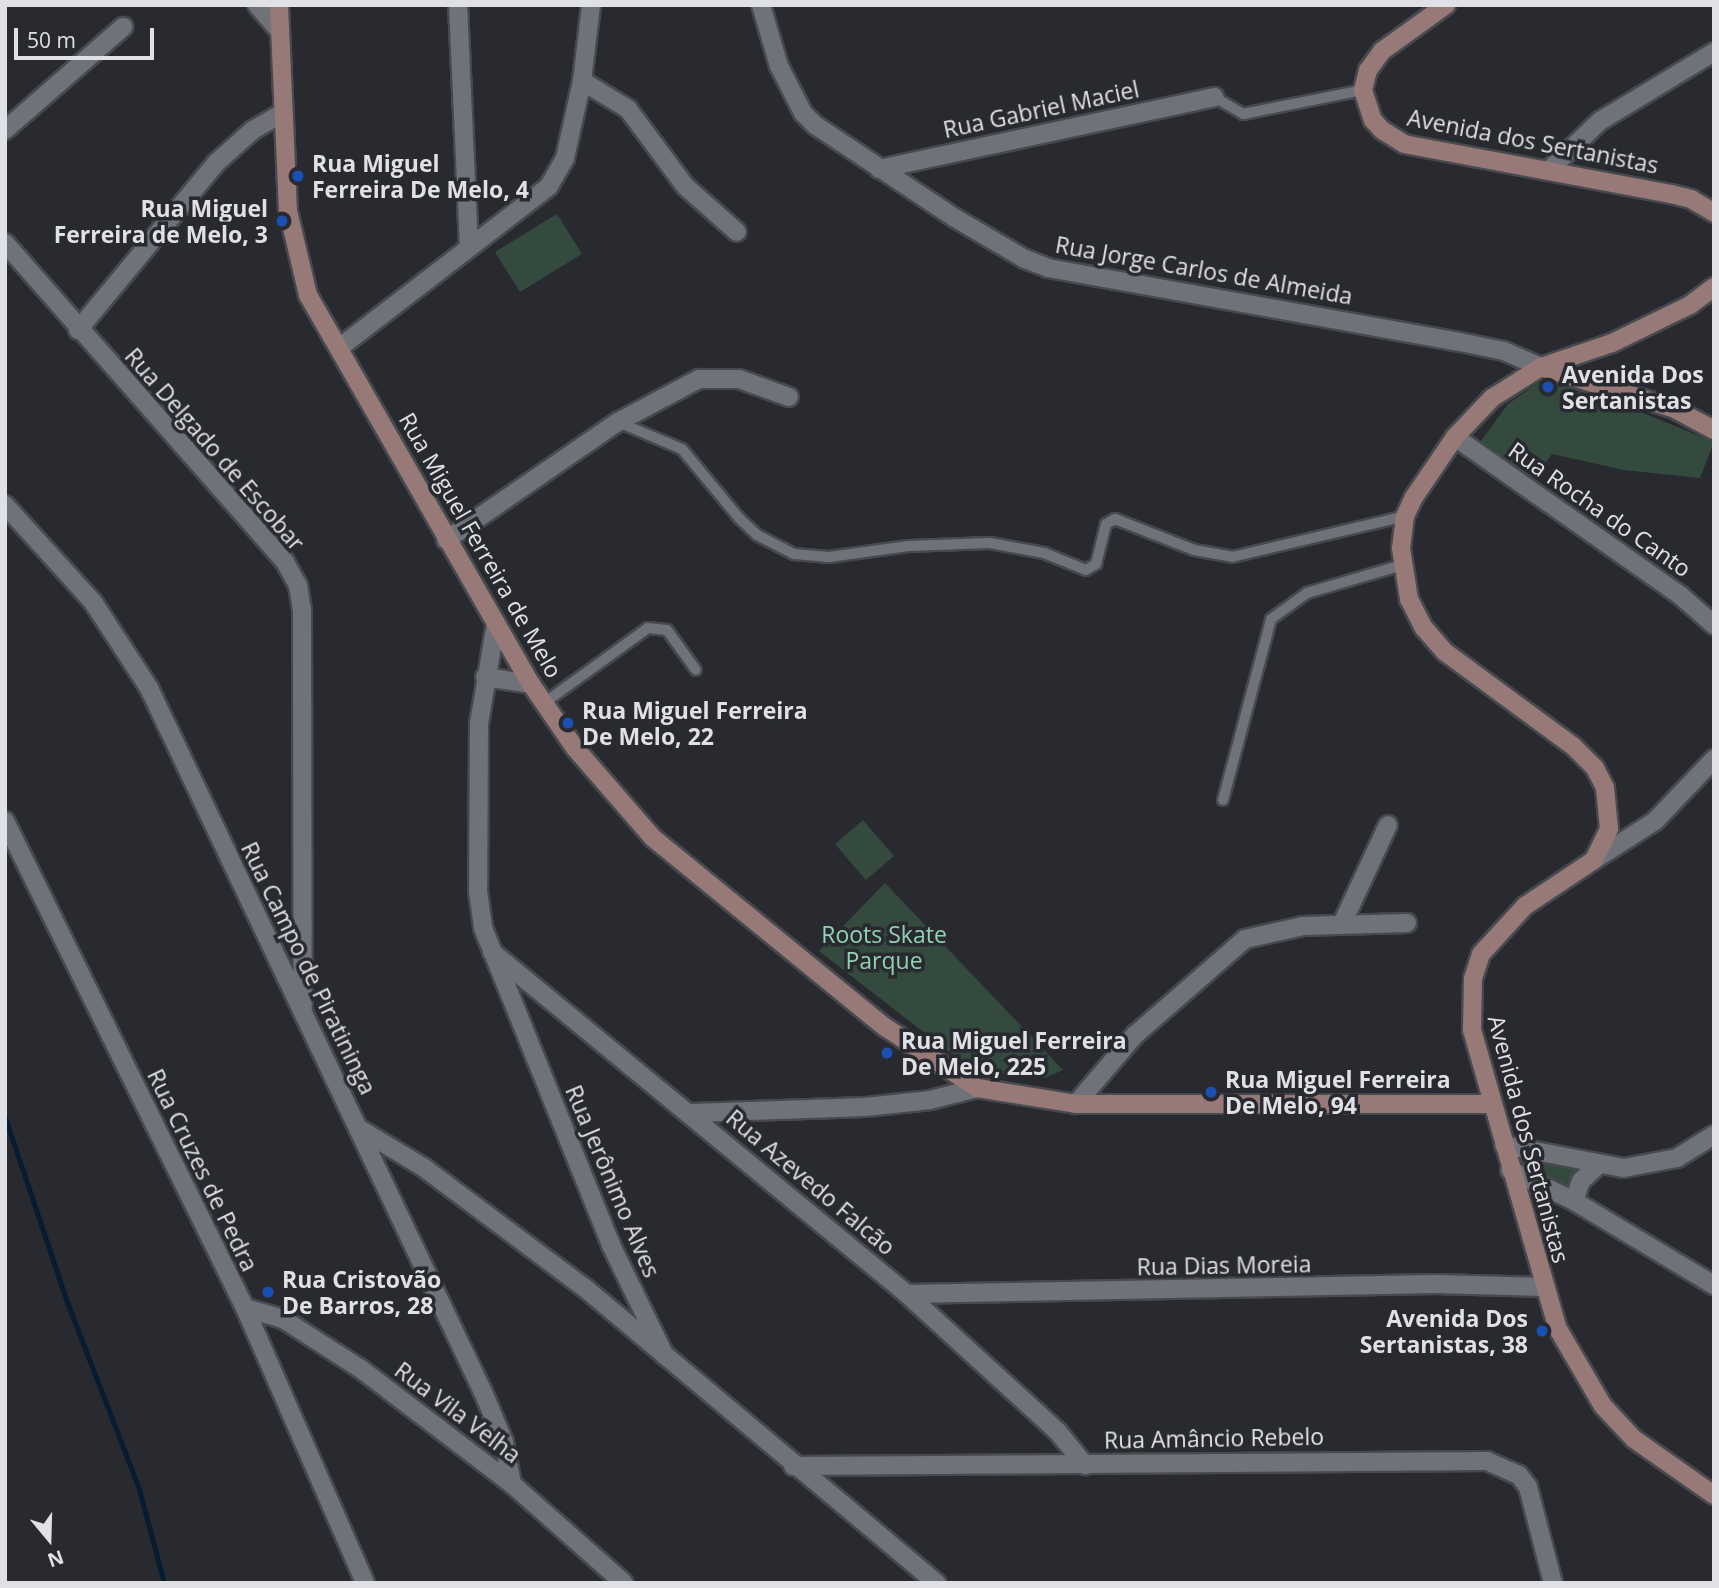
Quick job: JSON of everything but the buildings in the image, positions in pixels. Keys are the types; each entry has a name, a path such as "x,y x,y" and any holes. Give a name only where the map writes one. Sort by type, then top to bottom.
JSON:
{"main road":[{"name":"Rua Miguel Ferreira de Melo","path":"279,5 293,247 308,295 446,540 531,684 575,748 653,838 885,1027 977,1088 1076,1104 1491,1104"},
{"path":"1363,90 1368,70 1382,51 1446,5"},
{"name":"Avenida dos Sertanistas","path":"1363,90 1373,120 1404,144 1671,194 1714,213"},
{"path":"1594,860 1609,829 1609,808 1595,768 1573,746 1446,652 1424,628 1409,599 1402,565 1405,516 1455,437 1492,398 1541,367 1612,344 1690,305 1714,287"},
{"path":"1541,367 1673,408 1714,430"},
{"name":"Avenida dos Sertanistas","path":"1594,860 1525,906 1481,954 1470,1004 1491,1104 1543,1287 1558,1329 1603,1406 1634,1439 1714,1495"}],"street":[{"path":"257,5 280,31"},
{"path":"458,5 469,247"},
{"path":"339,348 549,186 558,174 582,81 591,5"},
{"name":"Rua Jorge Carlos de Almeida","path":"761,5 779,66 803,113 879,169 1003,248 1048,268 1467,344 1541,367"},
{"path":"5,130 123,27"},
{"path":"1548,172 1600,121 1714,52"},
{"path":"582,81 628,108 685,186 737,232"},
{"name":"Rua Gabriel Maciel","path":"879,169 1214,97"},
{"path":"78,330 216,163 253,131 284,113"},
{"name":"Rua Delgado de Escobar","path":"5,243 78,330 285,562 298,585 302,609 303,1015"},
{"path":"446,540 618,422 713,376 739,379 789,397"},
{"name":"Rua Rocha do Canto","path":"1455,437 1681,596 1714,625"},
{"name":"Rua Campo de Piratininga","path":"5,505 93,602 128,649 483,1392 505,1443 512,1484"},
{"name":"Rua Jerônimo Alves","path":"496,623 479,724 478,891 492,952 611,1245 665,1356 793,1466 937,1583"},
{"path":"485,677 531,684"},
{"path":"1594,860 1655,821 1714,759"},
{"name":"Rua Cruzes de Pedra","path":"5,821 245,1308 365,1583"},
{"path":"1342,924 1388,825"},
{"path":"1076,1104 1135,1035 1245,939 1279,930 1342,924 1407,923"},
{"name":"Rua Azevedo Falcão","path":"492,952 692,1114 907,1294 1058,1432 1085,1465"},
{"path":"692,1114 866,1107 930,1100 977,1088"},
{"path":"358,1128 444,1183 585,1288 665,1356"},
{"path":"1504,1145 1598,1165 1650,1166 1687,1154 1714,1135"},
{"path":"1574,1201 1581,1181 1598,1165"},
{"path":"1510,1170 1574,1201 1714,1285"},
{"name":"Rua Dias Moreia","path":"907,1294 1437,1284 1543,1287"},
{"name":"Rua Vila Velha","path":"245,1308 283,1320 318,1339 512,1484 624,1583"},
{"name":"Rua Amâncio Rebelo","path":"793,1466 1487,1461 1519,1475 1528,1487 1553,1583"}],"lane":[{"path":"1214,97 1243,114 1363,90"},
{"path":"618,422 682,449 739,518 766,540 794,554 829,557 920,545 990,543 1044,553 1086,570 1096,564 1106,524 1115,519 1194,550 1232,557 1405,516"},
{"path":"1223,800 1271,619 1307,593 1402,565"},
{"path":"544,703 633,635 648,628 667,631 696,670"}],"green space":[{"path":"557,214 582,254 520,292 495,252"},
{"path":"1567,382 1714,442 1700,478 1624,470 1552,454 1534,479 1480,442 1508,404 1538,383"},
{"path":"863,820 894,856 866,880 835,844"},
{"name":"Roots Skate Parque","path":"885,883 1063,1070 1045,1078 1012,1077 957,1058 819,951"},
{"path":"1520,1156 1579,1167 1581,1171 1569,1188 1563,1189 1523,1169"}],"waterway":[{"path":"5,1117 67,1302 139,1489 164,1583"}],"place":[{"name":"Rua Miguel Ferreira De Melo, 4","path":"298,176"},
{"name":"Rua Miguel Ferreira de Melo, 3","path":"282,221"},
{"name":"Avenida Dos Sertanistas","path":"1548,387"},
{"name":"Rua Miguel Ferreira De Melo, 22","path":"568,723"},
{"name":"Rua Miguel Ferreira De Melo, 225","path":"887,1053"},
{"name":"Rua Miguel Ferreira De Melo, 94","path":"1211,1092"},
{"name":"Rua Cristovão De Barros, 28","path":"268,1292"},
{"name":"Avenida Dos Sertanistas, 38","path":"1542,1331"}]}
